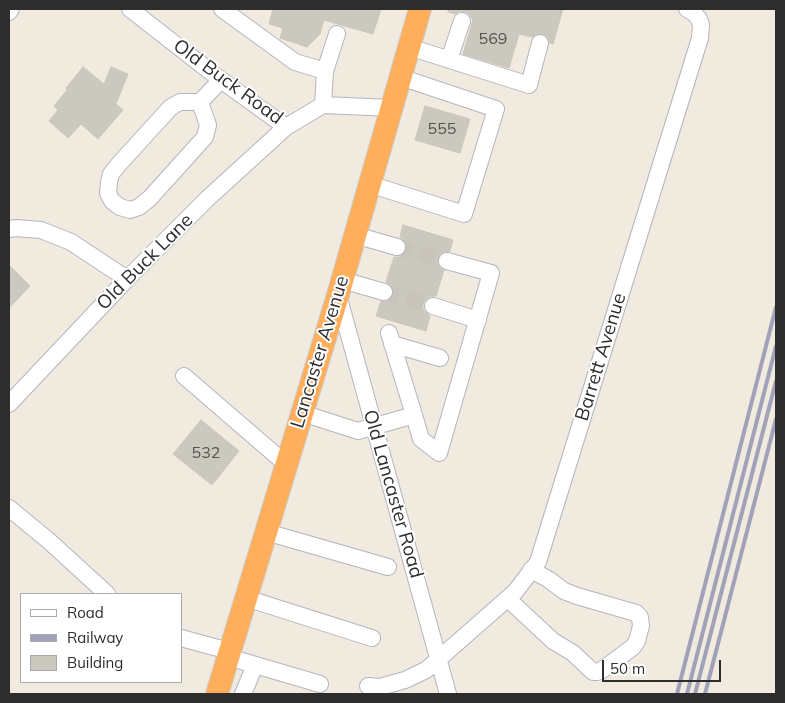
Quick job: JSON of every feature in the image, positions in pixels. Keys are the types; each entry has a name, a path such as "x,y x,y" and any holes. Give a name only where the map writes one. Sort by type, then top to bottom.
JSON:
{"highway":[{"name":"Lancaster Avenue","path":"216,694 340,288 420,9"}],"street":[{"name":"Old Buck Road","path":"130,9 221,80 286,127 323,105"},
{"path":"222,9 239,15 295,62 324,72"},
{"name":"Barrett Avenue","path":"368,686 380,687 405,680 426,670 508,599 538,562 697,47 701,32 698,12"},
{"path":"449,60 462,21"},
{"path":"337,34 324,72 323,105 391,108"},
{"path":"409,47 529,86 540,43"},
{"path":"369,184 464,214 496,109 400,77"},
{"path":"200,102 208,125 205,138 150,198 139,206 130,210 120,207 112,201 108,193 109,182 111,174 119,164 171,107 180,102 200,102 221,80"},
{"name":"Old Buck Lane","path":"9,404 127,279 207,199 286,127"},
{"path":"9,229 41,230 71,242 127,279"},
{"path":"355,236 397,247"},
{"path":"440,358 391,338 421,439 439,453 491,274 447,261"},
{"path":"340,288 384,292"},
{"name":"Old Lancaster Road","path":"340,288 374,426 448,694"},
{"path":"433,306 478,320"},
{"path":"184,376 286,464"},
{"path":"302,413 358,431 414,415"},
{"path":"9,508 49,541 106,593"},
{"path":"266,532 388,567"},
{"path":"508,599 553,641 573,653 593,672 602,670 633,647 641,626 640,617 636,613 564,591 532,570"},
{"path":"246,598 372,638"},
{"path":"182,638 229,654 254,665 320,684"},
{"path":"243,694 254,665"}],"building":[{"path":"273,9 381,9 373,34 324,20 320,34 307,47 280,38 283,28 269,24"},
{"path":"448,9 563,9 553,44 543,34 537,34 532,37 519,34 509,68 463,54 473,20 466,12 460,11 455,14 448,12"},
{"path":"83,67 104,84 111,67 128,74 116,104 123,110 98,139 81,124 68,138 49,121 58,110 54,106"},
{"path":"425,106 470,119 460,153 415,140"},
{"path":"403,225 453,240 450,251 440,254 438,258 440,268 444,270 436,296 427,298 423,304 423,309 430,316 426,331 376,316 381,301 387,302 393,295 394,289 386,282 394,257 400,257 406,250 407,244 400,237"},
{"path":"9,265 30,286 9,308"},
{"path":"201,420 239,451 212,485 173,454"}],"tunnel":[{"path":"397,247 447,261"},
{"path":"384,292 433,306"}],"railway":[{"path":"677,694 776,307"},
{"path":"687,694 776,346"},
{"path":"695,694 776,381"},
{"path":"705,694 776,419"}]}
